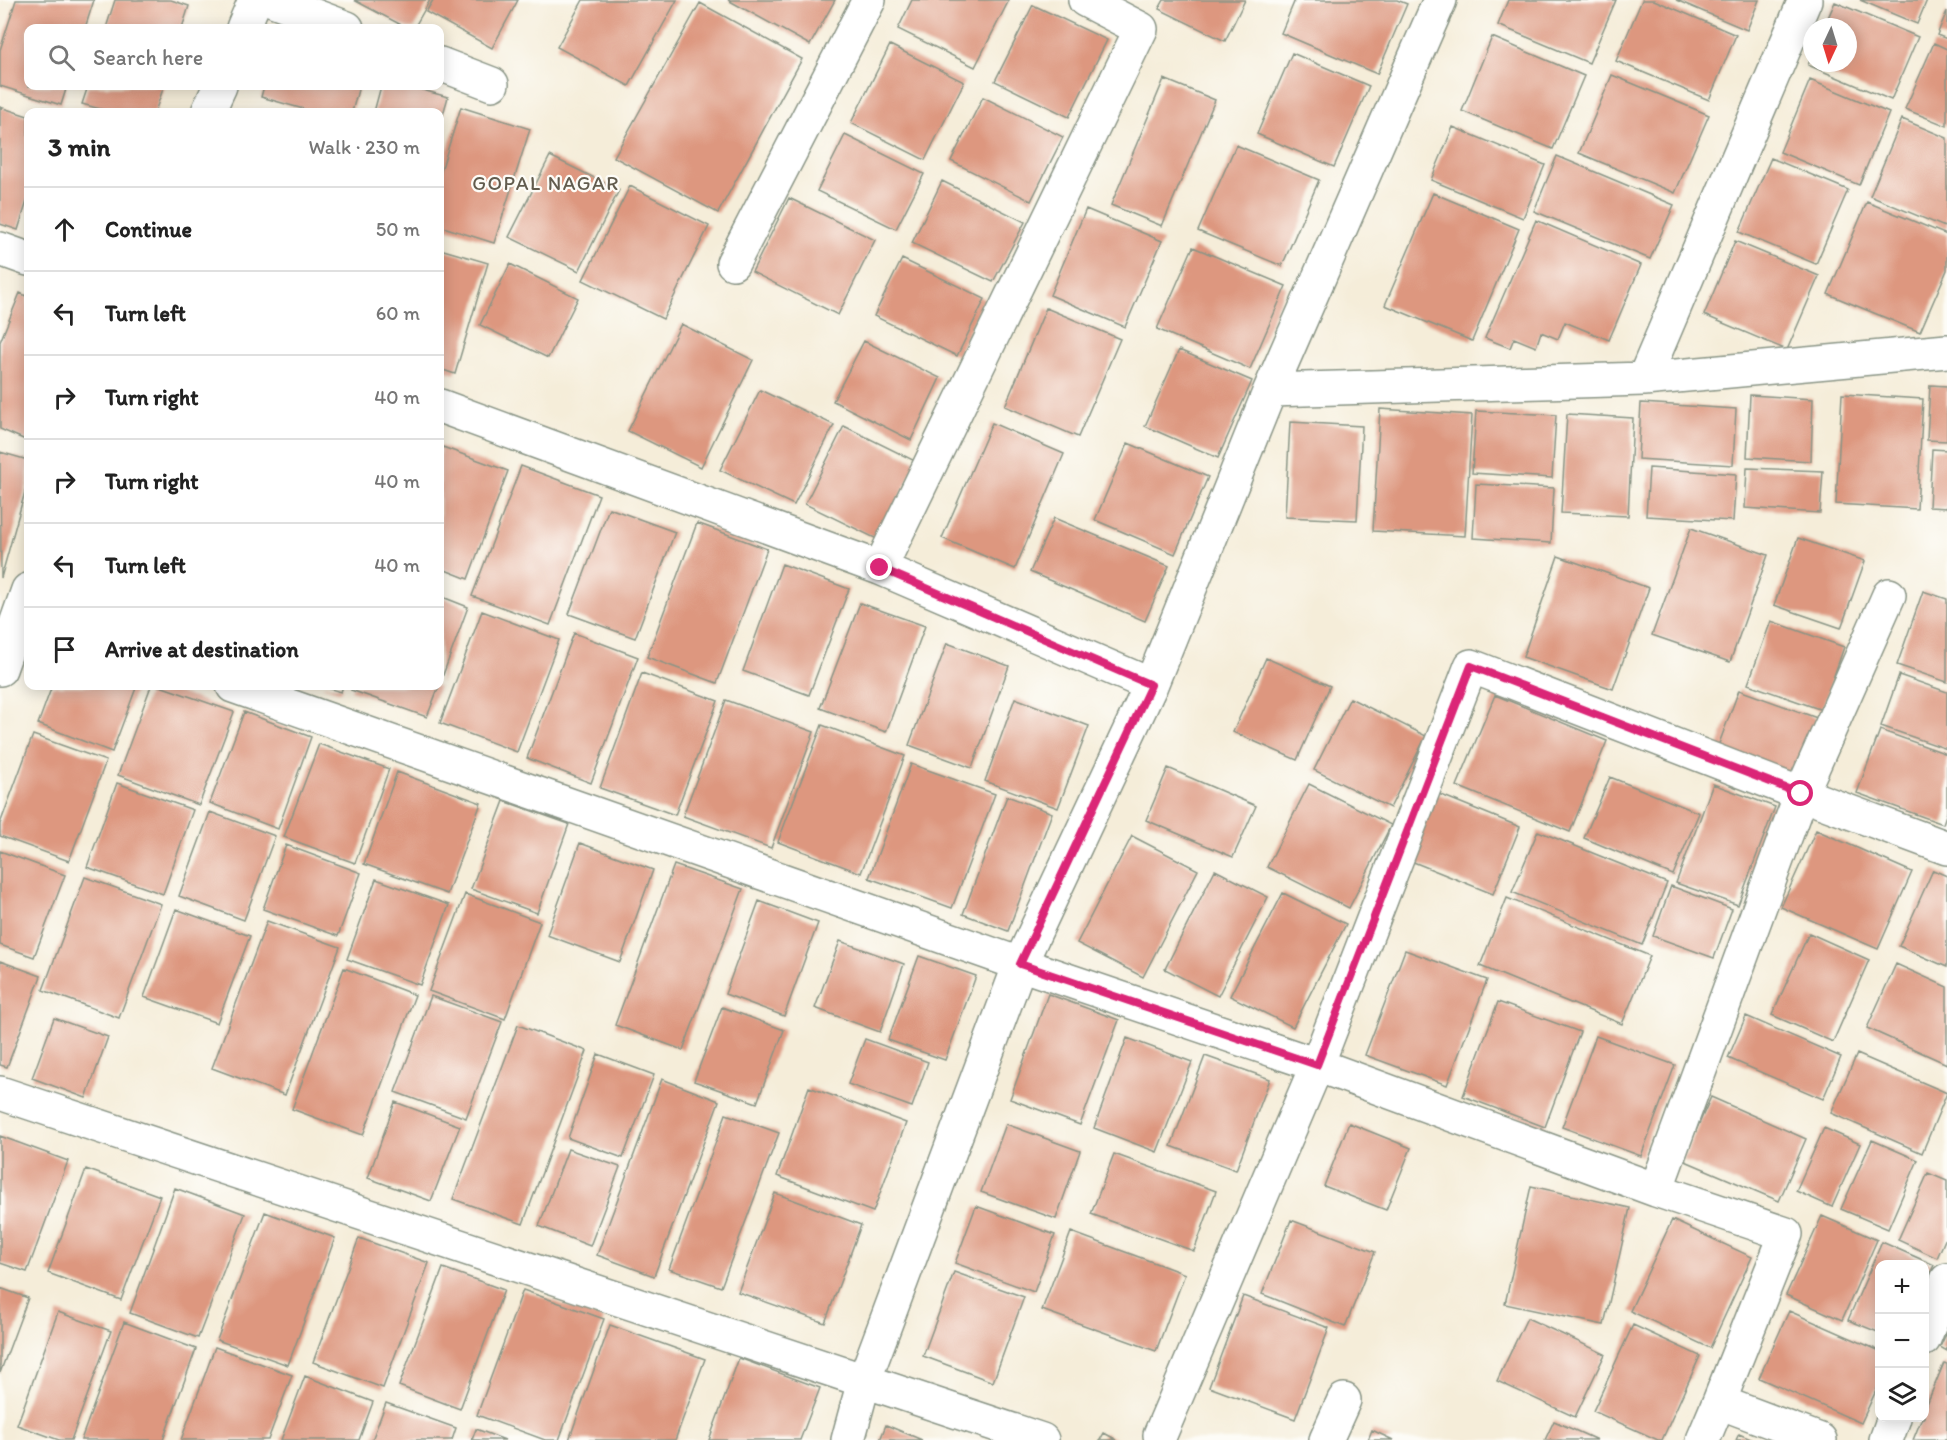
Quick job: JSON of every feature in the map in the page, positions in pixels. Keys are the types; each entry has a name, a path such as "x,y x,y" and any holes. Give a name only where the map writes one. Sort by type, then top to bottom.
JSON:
{"street":[{"path":"245,24 255,0"},
{"path":"273,0 336,24"},
{"path":"733,263 869,0"},
{"path":"880,568 1141,29 1085,0"},
{"path":"848,1440 864,1381 1020,964 1151,685 1270,390 1440,0"},
{"path":"1644,379 1805,0"},
{"path":"444,66 492,84"},
{"path":"210,108 218,90"},
{"path":"0,249 24,258"},
{"path":"1270,390 1644,379 1947,351"},
{"path":"444,407 880,568 1151,685"},
{"path":"1656,1190 1801,794 1889,595"},
{"path":"0,669 20,604"},
{"path":"1160,1435 1317,1065 1471,666 1947,848"},
{"path":"244,690 1020,964 1317,1065 1656,1190 1786,1234 1703,1440"},
{"path":"0,1092 1042,1440"},
{"path":"1929,1326 1947,1280"},
{"path":"1326,1440 1344,1400"},
{"path":"1719,1402 1820,1440"},
{"path":"1886,1440 1893,1422"}],"building":[{"path":"16,0 94,0 86,24 24,24 24,90 66,90 61,105 0,86 0,50"},
{"path":"115,0 171,0 189,6 183,24 107,24"},
{"path":"354,0 430,0 416,24 399,24"},
{"path":"433,0 518,0 492,48 426,12"},
{"path":"583,0 677,0 629,86 557,47"},
{"path":"728,0 835,0 810,45"},
{"path":"912,0 1009,0 975,67 898,29"},
{"path":"1164,0 1245,0 1225,41 1159,9"},
{"path":"1295,0 1397,0 1407,4 1377,74 1281,33"},
{"path":"1508,0 1616,0 1589,63 1498,25"},
{"path":"1642,0 1654,0 1736,35 1709,100 1616,61"},
{"path":"1676,0 1759,0 1747,30"},
{"path":"1860,0 1927,0 1917,24"},
{"path":"1835,2 1918,37 1891,100 1825,72 1857,72 1857,18 1828,18"},
{"path":"700,3 802,59 718,213 614,157"},
{"path":"1033,5 1107,40 1069,117 995,81"},
{"path":"1947,11 1947,39 1937,35"},
{"path":"1492,37 1584,76 1553,149 1462,111"},
{"path":"1934,43 1947,49 1947,126 1905,109"},
{"path":"890,45 964,82 925,160 851,123"},
{"path":"1292,53 1369,86 1334,167 1257,134"},
{"path":"1612,75 1709,115 1675,193 1579,153"},
{"path":"1164,79 1215,100 1162,226 1111,205"},
{"path":"1810,80 1889,113 1859,185 1780,152"},
{"path":"87,90 163,90 156,108 96,108 82,104"},
{"path":"263,90 358,90 353,108 300,108 261,97"},
{"path":"380,90 423,90 448,97 444,111 444,108 375,108"},
{"path":"983,97 1063,137 1031,201 951,161"},
{"path":"0,107 24,115 24,211 18,230 0,224"},
{"path":"461,107 530,129 494,243 444,227 444,161"},
{"path":"1902,119 1947,138 1947,228 1870,196"},
{"path":"1453,127 1545,165 1523,218 1431,180"},
{"path":"845,135 924,174 896,229 817,191"},
{"path":"1236,145 1319,180 1282,266 1198,231"},
{"path":"550,156 619,190 579,271 509,237"},
{"path":"1557,156 1674,205 1650,259 1534,211"},
{"path":"1771,158 1848,190 1816,264 1739,232"},
{"path":"942,181 1025,222 993,282 912,243"},
{"path":"630,186 709,226 663,319 583,280"},
{"path":"1433,193 1519,229 1472,341 1385,305"},
{"path":"789,198 875,240 838,315 752,272"},
{"path":"1867,202 1947,235 1947,270 1920,332 1828,294"},
{"path":"1086,209 1162,241 1125,327 1050,295"},
{"path":"1536,220 1641,265 1609,340 1565,322 1558,339 1541,332 1536,347 1514,338 1510,348 1485,338"},
{"path":"1735,241 1819,276 1787,350 1704,315"},
{"path":"1193,247 1286,286 1250,369 1157,329"},
{"path":"444,250 488,263 455,374 444,370"},
{"path":"902,259 985,299 957,356 874,316"},
{"path":"510,264 578,298 548,358 480,325"},
{"path":"20,293 24,295 24,439 0,429 0,342"},
{"path":"1046,308 1120,339 1078,437 1005,406"},
{"path":"681,324 753,360 701,467 628,431"},
{"path":"864,341 940,378 911,440 833,401"},
{"path":"1179,350 1252,381 1218,458 1145,426"},
{"path":"1930,385 1947,386 1947,441 1927,440"},
{"path":"760,390 834,425 794,505 720,470"},
{"path":"1842,394 1923,399 1917,509 1836,504"},
{"path":"1750,395 1813,399 1811,461 1747,457"},
{"path":"1641,403 1736,409 1733,465 1638,459"},
{"path":"1380,409 1472,415 1465,536 1373,531"},
{"path":"1476,411 1556,415 1552,478 1472,473"},
{"path":"1567,414 1633,418 1628,516 1561,513"},
{"path":"1290,422 1362,426 1357,520 1285,517"},
{"path":"992,423 1064,454 1015,569 942,538"},
{"path":"844,426 917,462 879,540 805,504"},
{"path":"1128,443 1208,477 1175,554 1095,520"},
{"path":"444,447 508,471 468,579 444,570"},
{"path":"1932,449 1947,450 1947,508 1929,507"},
{"path":"0,452 24,459 24,495 1,578"},
{"path":"521,466 599,495 550,625 472,596"},
{"path":"1649,468 1736,474 1733,521 1646,516"},
{"path":"1747,468 1823,471 1820,513 1745,508"},
{"path":"1476,484 1554,488 1551,543 1473,538"},
{"path":"609,508 675,532 635,638 569,614"},
{"path":"1054,518 1169,566 1145,621 1030,572"},
{"path":"697,523 767,549 717,683 647,657"},
{"path":"1691,528 1768,555 1730,662 1652,635"},
{"path":"1798,538 1865,561 1841,628 1774,605"},
{"path":"1558,556 1649,588 1613,689 1523,657"},
{"path":"782,564 849,589 809,695 743,671"},
{"path":"1923,591 1947,599 1947,682 1897,665"},
{"path":"444,598 468,607 444,672"},
{"path":"860,603 925,626 886,732 820,708"},
{"path":"482,611 559,640 517,752 440,723"},
{"path":"1771,621 1844,647 1822,710 1748,684"},
{"path":"574,633 638,657 591,783 527,758"},
{"path":"947,643 1009,666 972,768 909,745"},
{"path":"1266,658 1330,686 1297,760 1233,732"},
{"path":"642,673 718,701 675,815 600,788"},
{"path":"1899,675 1947,692 1947,749 1881,726"},
{"path":"51,690 135,690 112,752 38,724"},
{"path":"150,690 171,690 234,712 199,805 118,775"},
{"path":"351,690 437,690 427,717"},
{"path":"1739,690 1817,718 1797,776 1717,749"},
{"path":"1495,695 1607,741 1570,832 1457,786"},
{"path":"1015,698 1089,726 1058,808 985,781"},
{"path":"1350,698 1426,736 1390,808 1314,770"},
{"path":"726,700 814,732 771,848 683,816"},
{"path":"244,712 311,737 278,829 210,803"},
{"path":"822,725 905,756 861,873 778,842"},
{"path":"1880,730 1947,754 1947,812 1943,824 1857,793"},
{"path":"33,735 106,761 69,861 0,836 0,824"},
{"path":"319,744 389,769 355,863 284,837"},
{"path":"911,764 995,794 952,908 869,878"},
{"path":"1168,768 1256,806 1233,857 1146,820"},
{"path":"397,772 481,803 447,894 364,864"},
{"path":"1610,777 1699,813 1673,875 1584,838"},
{"path":"117,783 193,810 163,894 87,867"},
{"path":"1309,784 1391,825 1349,908 1267,867"},
{"path":"1713,784 1775,807 1738,905 1676,883"},
{"path":"1434,792 1520,827 1493,894 1406,859"},
{"path":"1007,796 1052,813 1008,931 963,914"},
{"path":"504,801 569,824 537,913 471,889"},
{"path":"210,812 275,836 244,920 179,896"},
{"path":"1816,830 1912,872 1878,949 1781,907"},
{"path":"1538,831 1667,883 1642,945 1512,892"},
{"path":"1132,836 1198,870 1143,977 1077,943"},
{"path":"580,843 653,870 620,962 547,935"},
{"path":"286,845 361,873 338,936 263,909"},
{"path":"0,851 65,875 34,957 0,945"},
{"path":"674,865 743,889 683,1050 615,1025"},
{"path":"1215,870 1268,897 1218,996 1165,969"},
{"path":"1933,870 1947,876 1947,967 1899,946"},
{"path":"85,877 161,904 119,1018 43,990"},
{"path":"376,879 449,905 420,985 347,959"},
{"path":"1671,886 1732,909 1714,958 1653,936"},
{"path":"1283,893 1346,924 1293,1027 1230,996"},
{"path":"465,894 540,922 505,1019 429,991"},
{"path":"1507,898 1650,956 1622,1024 1480,966"},
{"path":"759,901 818,923 784,1016 725,994"},
{"path":"176,909 250,936 217,1023 144,997"},
{"path":"267,921 340,947 285,1095 212,1068"},
{"path":"1809,933 1869,960 1833,1042 1772,1015"},
{"path":"840,941 904,964 880,1032 815,1008"},
{"path":"1405,950 1487,980 1447,1085 1365,1055"},
{"path":"919,956 976,976 945,1060 888,1040"},
{"path":"0,961 41,976 7,1067 0,1065"},
{"path":"1896,964 1947,987 1947,1064 1867,1028"},
{"path":"344,968 415,995 363,1135 292,1109"},
{"path":"1048,994 1119,1020 1080,1125 1010,1099"},
{"path":"431,996 502,1022 466,1118 395,1092"},
{"path":"1498,1002 1580,1032 1545,1127 1463,1096"},
{"path":"722,1007 784,1030 757,1103 694,1081"},
{"path":"1746,1016 1841,1057 1823,1099 1728,1058"},
{"path":"54,1018 108,1037 86,1098 32,1078"},
{"path":"518,1025 587,1051 523,1224 453,1199"},
{"path":"1596,1036 1675,1065 1641,1156 1562,1127"},
{"path":"1127,1038 1192,1062 1157,1152 1094,1128"},
{"path":"865,1039 928,1062 912,1107 848,1084"},
{"path":"598,1054 654,1075 623,1158 568,1138"},
{"path":"1857,1054 1947,1093 1922,1153 1831,1113"},
{"path":"1205,1056 1270,1079 1236,1170 1171,1146"},
{"path":"662,1079 719,1101 654,1276 597,1255"},
{"path":"809,1087 906,1123 873,1212 777,1176"},
{"path":"1711,1097 1806,1139 1779,1201 1683,1160"},
{"path":"395,1102 460,1126 431,1201 368,1178"},
{"path":"726,1114 779,1133 721,1287 669,1269"},
{"path":"1349,1123 1411,1148 1386,1210 1324,1186"},
{"path":"1006,1124 1080,1151 1056,1219 981,1192"},
{"path":"1824,1128 1860,1144 1832,1207 1796,1191"},
{"path":"0,1136 68,1161 27,1272 0,1263"},
{"path":"1872,1140 1918,1160 1888,1229 1841,1209"},
{"path":"568,1149 620,1167 590,1246 539,1226"},
{"path":"1114,1154 1216,1191 1194,1251 1091,1214"},
{"path":"86,1169 160,1196 121,1300 48,1273"},
{"path":"1928,1173 1947,1181 1947,1235 1937,1258 1898,1240"},
{"path":"1531,1186 1630,1208 1604,1325 1505,1304"},
{"path":"175,1188 245,1214 198,1338 130,1313"},
{"path":"775,1193 861,1225 825,1323 738,1292"},
{"path":"976,1206 1055,1235 1034,1292 955,1263"},
{"path":"265,1212 335,1238 288,1365 217,1340"},
{"path":"1822,1216 1877,1240 1842,1320 1786,1295"},
{"path":"1291,1220 1375,1252 1345,1327 1262,1294"},
{"path":"1672,1220 1752,1257 1710,1348 1630,1311"},
{"path":"1071,1232 1185,1274 1156,1351 1042,1310"},
{"path":"359,1238 429,1263 383,1388 313,1362"},
{"path":"1882,1242 1923,1260 1875,1260 1875,1331 1848,1320"},
{"path":"1929,1263 1934,1265 1929,1276"},
{"path":"443,1268 504,1290 460,1409 399,1386"},
{"path":"954,1272 1024,1297 993,1382 923,1356"},
{"path":"0,1288 28,1298 0,1373"},
{"path":"523,1290 604,1319 559,1440 545,1440 477,1415"},
{"path":"1243,1296 1329,1328 1295,1419 1209,1387"},
{"path":"1789,1311 1875,1349 1875,1393 1861,1423 1759,1378"},
{"path":"58,1312 111,1331 71,1440 59,1440 17,1425"},
{"path":"1527,1318 1605,1354 1575,1417 1497,1381"},
{"path":"124,1322 196,1349 163,1440 81,1440"},
{"path":"610,1325 705,1359 675,1440 569,1440"},
{"path":"1633,1325 1700,1356 1662,1440 1593,1411"},
{"path":"1947,1332 1947,1351 1940,1347"},
{"path":"215,1347 292,1375 268,1440 181,1440"},
{"path":"739,1358 820,1388 800,1440 709,1440"},
{"path":"1944,1363 1947,1364 1947,1440 1913,1440 1920,1422 1929,1422 1929,1399"},
{"path":"305,1376 373,1402 359,1440 281,1440"},
{"path":"386,1403 456,1428 452,1440 372,1440"},
{"path":"1554,1421 1597,1440 1545,1440"},
{"path":"886,1425 922,1440 880,1440"},
{"path":"476,1429 505,1440 472,1440"},
{"path":"1372,1430 1393,1440 1368,1440"},
{"path":"1104,1433 1117,1440 1100,1440"},
{"path":"1739,1434 1753,1440 1736,1440"}],"district":[{"name":"GOPAL NAGAR","path":"546,183"}],"route":[{"path":"880,568 1151,685 1020,964 1317,1065 1471,666 1801,794"}]}
